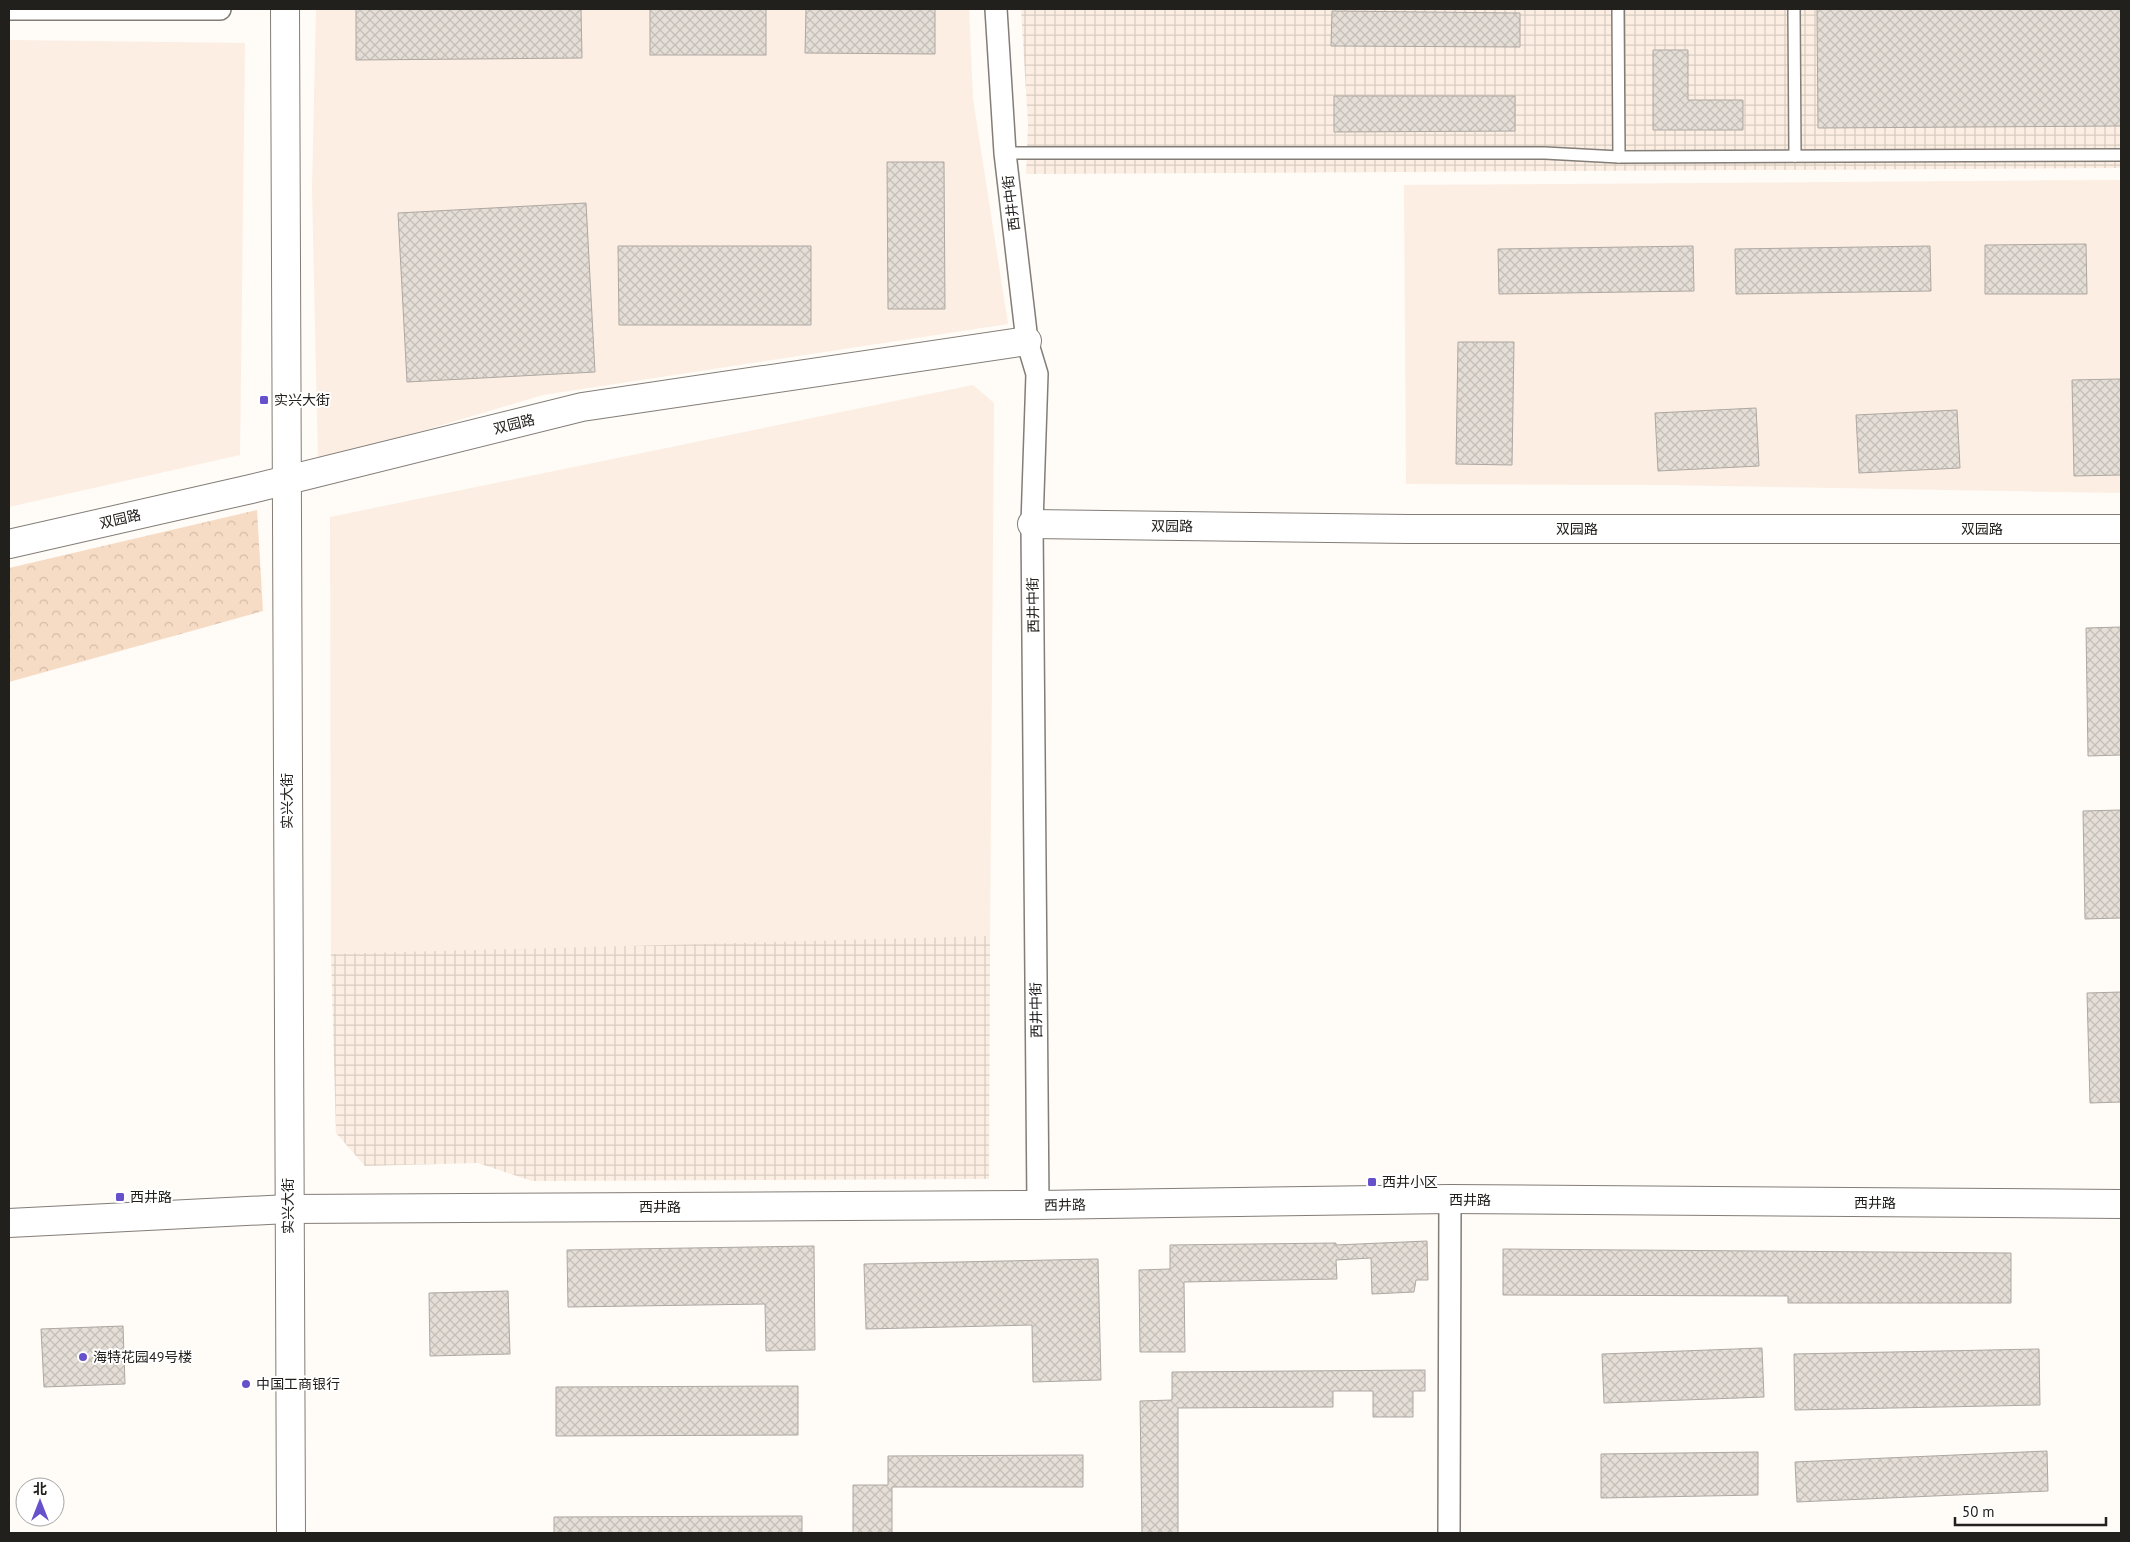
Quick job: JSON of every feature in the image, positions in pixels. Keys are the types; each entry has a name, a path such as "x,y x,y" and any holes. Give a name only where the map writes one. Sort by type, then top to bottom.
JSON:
{"street":[{"path":"9,9 220,9"},
{"name":"实兴大街","path":"285,9 288,1209 291,1533"},
{"name":"西井中街","path":"996,9 1005,153 1027,341 1037,374 1032,524 1038,1205"},
{"name":"双园路","path":"9,544 286,480 582,407 1027,341"},
{"name":"双园路","path":"1032,524 1408,529 2121,528"},
{"path":"1449,1533 1450,1199"},
{"name":"西井路","path":"9,1223 288,1209 1038,1205 1450,1199 2121,1204"}],"lane":[{"path":"1618,9 1619,157"},
{"path":"1794,9 1795,156"},
{"path":"1005,153 1545,153 1619,157 2121,155"}],"shaded area":[{"path":"316,9 969,9 973,99 1008,324 543,395 318,462 312,189"},
{"path":"1021,9 2121,9 2121,168 1026,174 1028,124"},
{"path":"9,40 245,43 240,455 9,507"},
{"path":"2121,180 2121,493 1664,485 1406,484 1404,185"},
{"path":"973,385 994,403 990,942 331,954 330,517"},
{"path":"990,936 989,1179 532,1181 478,1163 365,1166 336,1133 331,954"}],"green space":[{"path":"257,510 263,611 9,682 9,568"}],"building":[{"path":"356,9 581,9 582,58 356,60"},
{"path":"650,9 766,9 766,55 650,55"},
{"path":"806,9 935,9 935,54 805,53"},
{"path":"1817,9 2121,9 2121,126 1818,128"},
{"path":"1332,11 1520,13 1520,47 1331,46"},
{"path":"1653,50 1688,50 1688,100 1743,100 1743,130 1653,130"},
{"path":"1334,96 1515,96 1515,131 1334,132"},
{"path":"887,162 944,162 945,309 888,309"},
{"path":"586,203 595,372 407,382 398,213"},
{"path":"2086,244 2087,294 1985,294 1985,245"},
{"path":"618,246 811,246 811,325 619,325"},
{"path":"1693,246 1694,291 1499,294 1498,249"},
{"path":"1930,246 1931,291 1736,294 1735,249"},
{"path":"1458,342 1514,342 1512,465 1456,464"},
{"path":"2121,379 2121,475 2074,476 2072,380"},
{"path":"1756,408 1759,466 1658,471 1655,413"},
{"path":"1957,410 1960,468 1859,473 1856,415"},
{"path":"2121,627 2121,755 2088,756 2086,628"},
{"path":"2121,810 2121,918 2085,919 2083,811"},
{"path":"2121,992 2121,1102 2090,1103 2087,993"},
{"path":"1427,1241 1428,1280 1416,1280 1414,1292 1372,1294 1371,1258 1336,1260 1337,1279 1184,1282 1185,1352 1140,1352 1139,1270 1170,1269 1170,1245 1336,1243 1336,1245"},
{"path":"814,1246 815,1350 766,1351 765,1304 568,1307 567,1250"},
{"path":"1503,1249 2011,1253 2011,1303 1788,1303 1788,1296 1503,1295"},
{"path":"1098,1259 1101,1380 1033,1382 1032,1325 866,1329 864,1264"},
{"path":"508,1291 510,1354 430,1356 429,1293"},
{"name":"海特花园49号楼","path":"123,1326 125,1384 44,1387 41,1329"},
{"path":"1762,1348 1764,1397 1604,1403 1602,1354"},
{"path":"2039,1349 2040,1405 1795,1410 1794,1354"},
{"path":"1425,1370 1425,1391 1413,1391 1413,1417 1373,1417 1373,1391 1333,1391 1333,1407 1178,1408 1178,1533 1142,1533 1140,1401 1172,1400 1172,1372"},
{"path":"798,1386 798,1435 556,1436 556,1387"},
{"path":"2047,1451 2048,1491 1797,1502 1795,1462"},
{"path":"1758,1452 1758,1495 1601,1498 1601,1454"},
{"path":"1083,1455 1083,1487 892,1487 892,1533 853,1533 853,1485 888,1485 888,1456"},
{"path":"802,1516 802,1533 554,1533 554,1517"}],"place":[{"name":"实兴大街","path":"264,400"},
{"name":"西井小区","path":"1372,1182"},
{"name":"西井路","path":"120,1197"},
{"name":"海特花园49号楼","path":"83,1357"},
{"name":"中国工商银行","path":"246,1384"}]}
